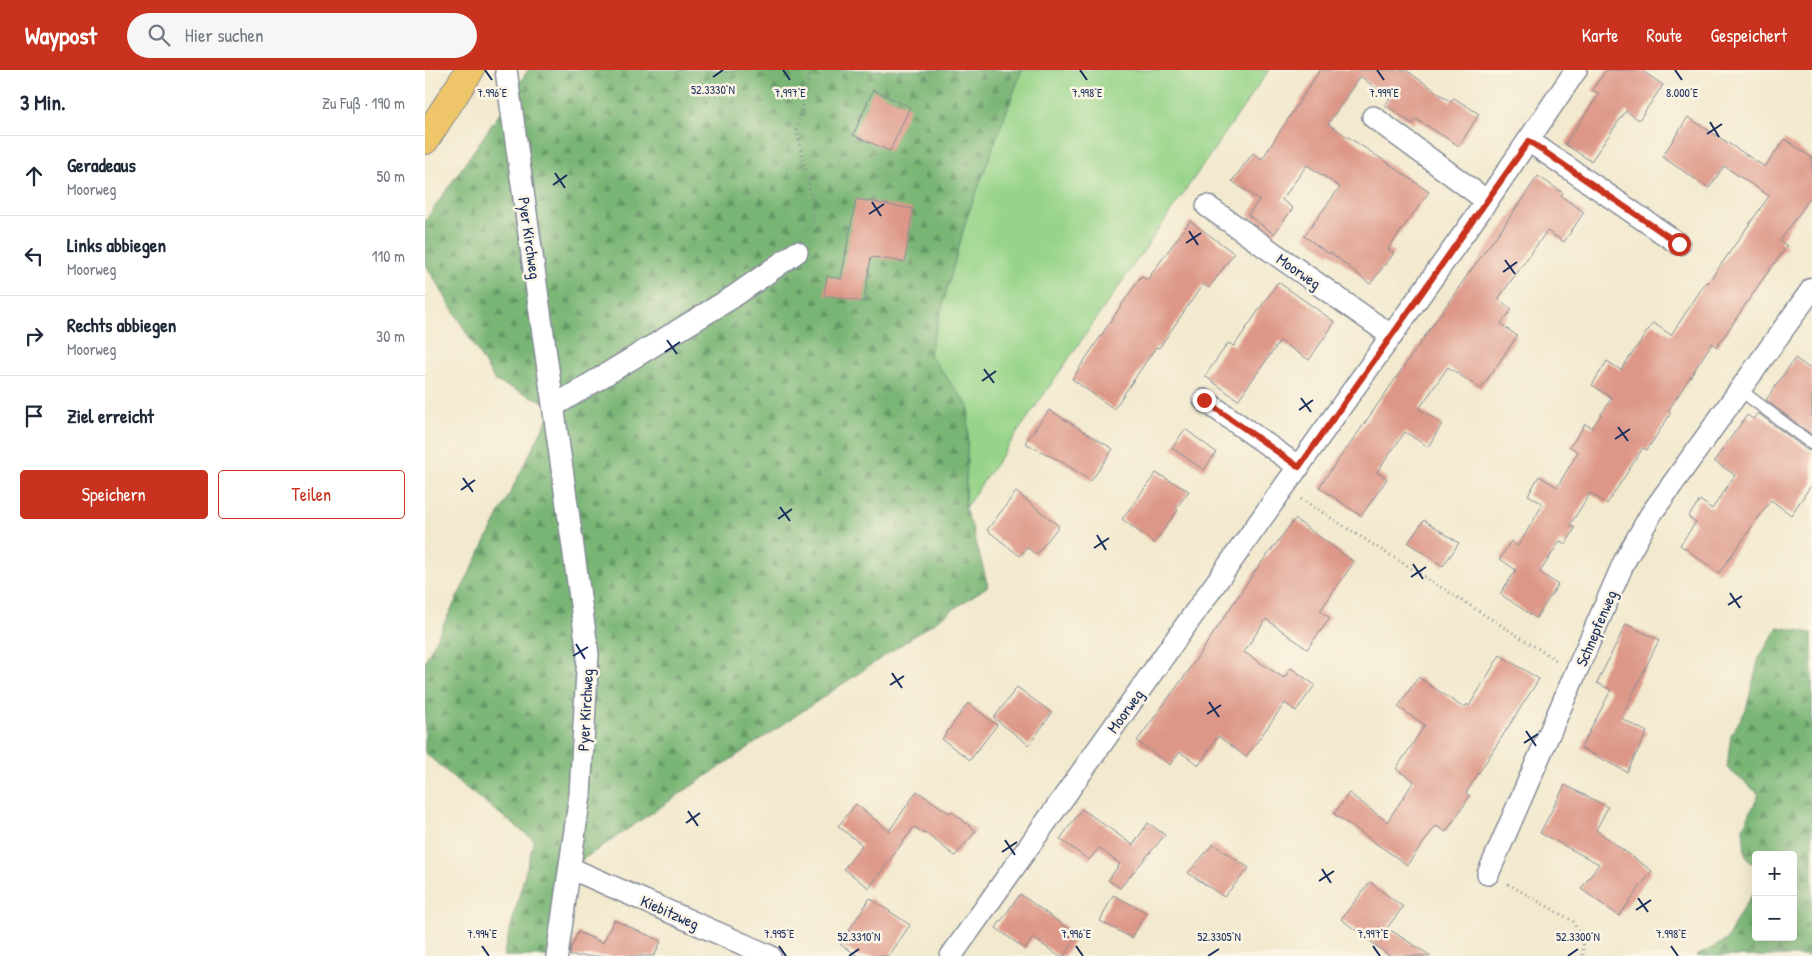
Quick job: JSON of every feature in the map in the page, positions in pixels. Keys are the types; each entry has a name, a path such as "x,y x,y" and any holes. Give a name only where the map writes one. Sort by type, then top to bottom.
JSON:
{"highway":[{"path":"425,140 470,70"}],"street":[{"name":"Pyer Kirchweg","path":"506,70 588,654 580,795 557,956"},
{"name":"Moorweg","path":"951,956 1487,202 1576,70"},
{"path":"1373,118 1487,202"},
{"path":"1529,141 1679,244"},
{"name":"Moorweg","path":"1207,206 1392,336"},
{"path":"554,406 733,297 797,252"},
{"name":"Schnepfenweg","path":"1488,874 1624,562 1651,514 1740,390 1809,301"},
{"path":"1204,400 1299,467"},
{"name":"Kiebitzweg","path":"570,868 770,956"}],"lane":[{"path":"1740,390 1812,444"}],"path":[{"path":"797,252 813,220 812,200 797,130 810,70"},
{"path":"1284,488 1577,673"},
{"path":"1488,874 1573,921 1583,945 1583,956"}],"green space":[{"path":"528,70 1022,70 967,217 929,354 969,407 965,508 988,586 570,868 557,956 503,956 534,840 466,788 425,753 425,661 554,406 495,381 425,263 425,221"},
{"path":"1022,70 1269,70 965,508 969,407 929,354 967,217"},
{"path":"1778,627 1812,633 1812,956 1697,956 1727,940 1739,915 1752,895 1752,941 1797,941 1797,851 1752,851 1752,863 1745,855 1743,828 1759,794 1727,768 1731,735 1746,710 1759,658"}],"building":[{"path":"1320,70 1406,70 1451,102 1454,98 1479,114 1459,146 1416,119 1413,124 1385,105 1390,99 1360,76 1328,124 1429,192 1388,249 1394,253 1370,284 1330,252 1329,254 1304,236 1340,187 1307,165 1282,200 1293,208 1274,234 1248,215 1259,200 1232,181 1253,153 1262,159"},
{"path":"1606,70 1641,70 1663,85 1639,120 1626,111 1591,161 1565,144 1599,94 1592,90"},
{"path":"873,90 910,107 890,151 853,135"},
{"path":"1688,117 1765,167 1785,139 1812,158 1812,195 1780,241 1787,246 1717,347 1712,343 1668,411 1671,413 1647,450 1643,448 1607,504 1590,493 1570,525 1575,528 1566,544 1560,541 1540,572 1558,585 1536,618 1500,594 1516,570 1500,559 1511,541 1518,546 1543,504 1528,495 1539,476 1557,487 1578,452 1570,447 1585,424 1592,428 1612,398 1592,385 1607,361 1621,370 1653,323 1671,335 1706,282 1708,283 1769,196 1724,166 1709,188 1662,157"},
{"path":"1538,176 1563,193 1561,196 1584,212 1564,242 1547,231 1498,299 1512,309 1501,324 1517,336 1481,389 1448,367 1419,409 1442,424 1428,447 1405,432 1377,472 1387,479 1361,516 1319,487"},
{"path":"856,199 913,209 905,262 871,257 864,302 824,295 827,276 841,279"},
{"path":"1190,221 1234,253 1209,288 1203,284 1159,348 1156,347 1114,409 1072,379 1141,276 1147,280"},
{"path":"1278,282 1335,322 1309,360 1280,341 1238,400 1205,376 1228,343 1234,346"},
{"path":"1795,358 1812,370 1812,435 1766,400"},
{"path":"1049,410 1113,449 1091,481 1062,462 1025,443"},
{"path":"1758,413 1807,450 1812,451 1812,484 1791,515 1771,500 1719,573 1680,545 1696,522 1688,517 1700,500 1712,509 1735,475 1714,461 1747,415 1753,419"},
{"path":"1185,429 1216,452 1204,470 1172,448"},
{"path":"1156,473 1189,491 1154,543 1122,519"},
{"path":"1016,492 1059,526 1036,555 1027,547 1020,556 987,530"},
{"path":"1295,519 1354,562 1320,611 1330,618 1307,649 1266,619 1244,652 1284,678 1291,668 1315,685 1296,711 1285,703 1246,757 1218,736 1199,765 1180,752 1170,765 1137,741 1189,670 1255,571"},
{"path":"1424,520 1459,543 1443,566 1408,543"},
{"path":"1626,624 1659,640 1621,718 1647,732 1627,772 1581,748 1611,690 1597,683"},
{"path":"1500,655 1539,679 1466,793 1470,796 1446,832 1436,826 1407,865 1334,814 1349,793 1387,822 1414,781 1396,769 1425,725 1398,707 1418,677 1464,708 1467,704 1469,706"},
{"path":"1017,687 1052,713 1029,745 994,718"},
{"path":"968,703 997,725 970,760 942,739"},
{"path":"1565,785 1608,807 1596,830 1652,871 1619,916 1581,889 1599,864 1540,833"},
{"path":"917,791 949,813 951,811 976,831 955,856 926,833 914,827 869,888 844,869 862,845 838,826 856,804 889,831"},
{"path":"1082,809 1133,845 1148,823 1165,835 1120,888 1108,880 1120,864 1099,848 1089,860 1060,839"},
{"path":"1213,844 1249,868 1224,897 1188,873"},
{"path":"1370,882 1403,907 1387,928 1431,956 1390,956 1341,919"},
{"path":"1020,894 1078,936 1064,956 1059,956 1033,938 1025,949 996,928"},
{"path":"1113,895 1146,912 1132,938 1100,921"},
{"path":"870,898 910,925 889,956 858,956 840,944"},
{"path":"614,920 661,941 654,956 570,956 571,948 578,932 603,943"}],"route":[{"path":"1204,400 1299,467 1529,141 1679,244"}]}
